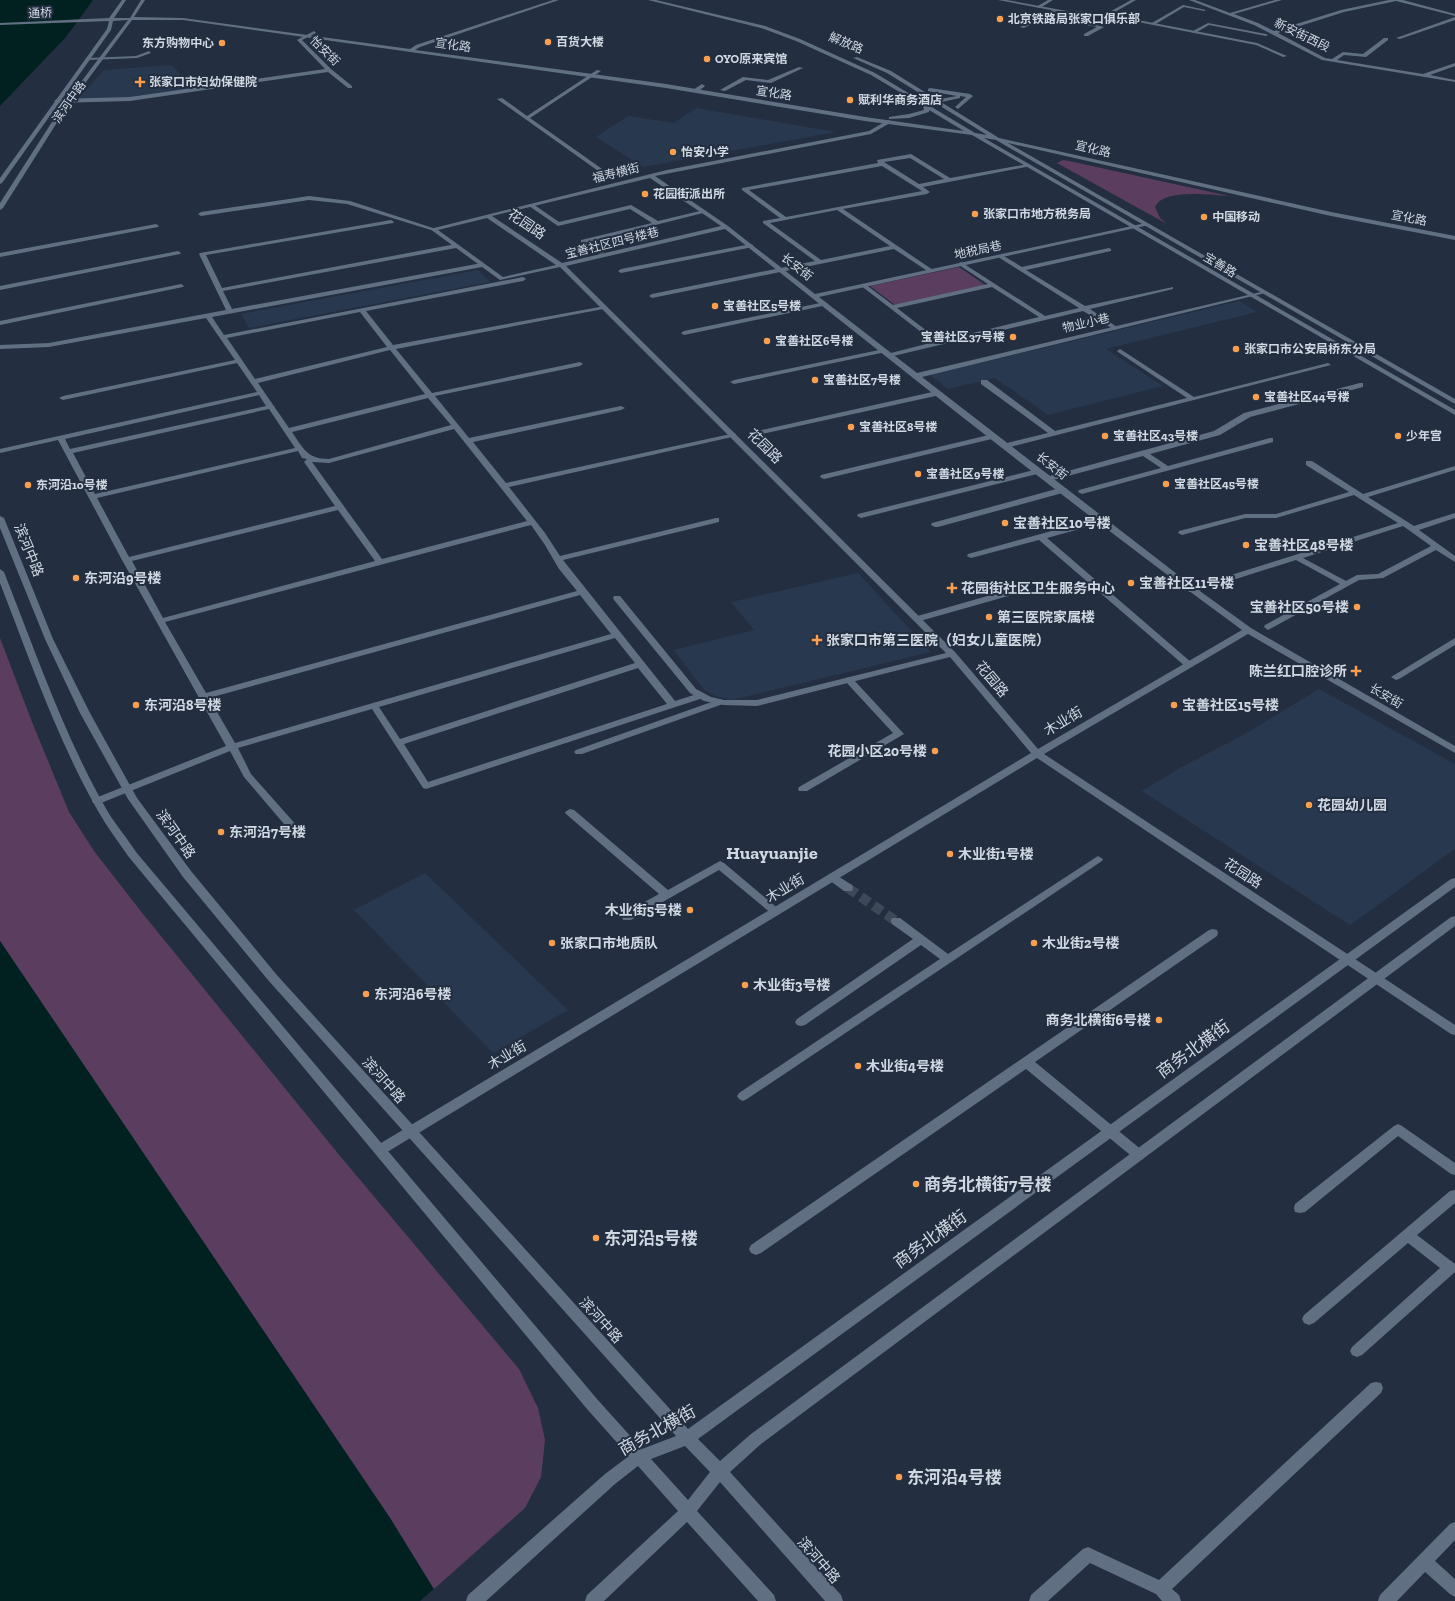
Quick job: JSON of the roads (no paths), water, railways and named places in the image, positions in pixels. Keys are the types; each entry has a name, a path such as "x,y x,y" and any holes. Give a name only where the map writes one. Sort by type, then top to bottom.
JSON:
{"street":[{"name":"滨河中路","path":"0,182 109,29 109,18 124,0"},
{"name":"滨河中路","path":"0,208 70,100 132,18 143,0"},
{"path":"412,50 418,46 557,0"},
{"name":"解放路","path":"650,0 722,16 798,40 873,74 974,134"},
{"path":"673,0 738,16 805,36"},
{"path":"1000,0 1056,10 1106,15 1257,44 1285,56"},
{"path":"1038,7 1051,0"},
{"path":"1106,15 1134,0"},
{"name":"新安街西段","path":"1191,0 1256,24 1324,59 1455,82"},
{"path":"1230,14 1280,0"},
{"path":"1274,33 1343,11 1396,0 1455,15"},
{"path":"1152,24 1183,6 1204,10"},
{"path":"1022,27 1056,10"},
{"path":"1076,12 1077,22 1102,27 1086,35"},
{"name":"宣化路","path":"132,18 195,16 702,86 888,120 988,132 1335,210 1455,233"},
{"name":"宣化路","path":"81,22 109,18 183,19 593,75 888,120 974,134 1331,214 1455,238"},
{"name":"通桥","path":"0,20 109,18"},
{"path":"1398,38 1455,18"},
{"name":"通桥","path":"0,24 81,22"},
{"path":"1193,32 1208,24 1266,35"},
{"name":"怡安街","path":"314,32 299,40 329,70 350,87"},
{"path":"1333,60 1343,53 1364,56 1386,39"},
{"path":"87,59 137,57 149,52"},
{"name":"解放路","path":"851,56 889,72 988,132 997,139"},
{"path":"1423,76 1455,64"},
{"path":"723,90 744,78 769,82 801,68"},
{"path":"58,101 130,100 329,70"},
{"path":"527,118 599,71"},
{"path":"695,91 702,86"},
{"path":"930,90 970,96"},
{"path":"937,101 970,96"},
{"path":"958,107 970,96"},
{"path":"500,99 603,172"},
{"path":"888,120 912,117 921,114 927,111 925,105"},
{"name":"福寿横街","path":"433,229 651,176 872,132 888,120"},
{"name":"宝善路","path":"974,134 1250,296 1455,413"},
{"name":"宝善路","path":"997,139 1455,402"},
{"path":"1041,164 1040,158 1047,155 1072,155"},
{"path":"820,262 765,222 927,192 879,161 911,156 949,180"},
{"path":"785,218 744,189 883,164"},
{"path":"918,186 1028,166"},
{"name":"长安街","path":"651,176 726,227 751,246 1048,479 1192,590 1248,630 1455,750"},
{"path":"201,214 309,198 348,202 433,229 482,265"},
{"path":"531,205 558,224 631,207 656,223"},
{"path":"838,208 931,271"},
{"path":"585,242 583,241 704,212"},
{"name":"花园路","path":"488,216 562,266 952,654 1037,754 1455,1031"},
{"path":"230,312 202,254 391,222"},
{"name":"地税局巷","path":"814,296 1146,225"},
{"path":"0,255 156,226"},
{"name":"宝善社区四号楼巷","path":"482,265 502,279 726,227"},
{"path":"219,290 456,246"},
{"path":"622,270 751,246"},
{"path":"652,296 895,247"},
{"path":"1021,269 1109,250"},
{"path":"0,288 178,254"},
{"path":"1000,256 1115,328"},
{"path":"961,264 1044,318"},
{"path":"0,347 49,345 482,265"},
{"path":"222,337 523,280"},
{"path":"863,285 939,343"},
{"path":"892,307 992,285"},
{"path":"0,323 181,286"},
{"path":"734,382 939,343 1171,288"},
{"name":"物业小巷","path":"915,376 1263,292"},
{"path":"684,333 825,304"},
{"path":"253,382 391,348 603,307"},
{"path":"362,310 554,550 562,568 674,704"},
{"path":"208,316 286,431 305,456 311,459 324,461 339,458 456,426"},
{"path":"1120,351 1193,399"},
{"path":"63,398 238,361"},
{"path":"286,431 430,394 580,364"},
{"path":"1006,446 1328,365"},
{"path":"984,382 1054,434"},
{"path":"1048,479 1217,433 1248,415 1360,384"},
{"path":"0,450 261,393"},
{"path":"758,433 937,393"},
{"path":"68,452 270,407"},
{"path":"468,441 620,408"},
{"path":"504,486 732,435"},
{"path":"824,477 993,436"},
{"path":"60,437 126,560 247,775 294,829"},
{"path":"1082,492 1270,440"},
{"path":"93,498 299,449"},
{"path":"1144,453 1166,468"},
{"path":"311,459 308,462 380,562"},
{"path":"1309,463 1413,528 1455,560"},
{"path":"1182,533 1245,516 1276,516 1455,468"},
{"path":"860,516 1038,471"},
{"path":"935,524 1063,490"},
{"path":"126,560 340,507"},
{"path":"1413,528 1455,515"},
{"name":"滨河中路","path":"0,518 49,639 85,713 128,789 192,880 272,977 686,1438 720,1471 835,1601"},
{"path":"558,559 716,520"},
{"path":"971,556 1102,520"},
{"path":"160,621 532,522"},
{"path":"1192,590 1404,523"},
{"path":"1041,537 1189,664"},
{"path":"1268,627 1357,578 1380,576 1437,546"},
{"path":"1296,557 1346,584"},
{"path":"0,572 43,683 82,774 97,801 132,854 592,1404 768,1601"},
{"path":"917,619 1019,590"},
{"path":"203,697 582,592"},
{"path":"617,598 693,691 700,696 720,702 743,704 757,703 952,654"},
{"name":"木业街","path":"380,1150 1037,754 1248,630"},
{"path":"97,801 232,747 617,635"},
{"path":"1396,677 1455,641"},
{"path":"398,743 641,664"},
{"path":"803,788 899,734 849,680"},
{"path":"374,706 426,786 700,696"},
{"path":"579,752 720,702"},
{"path":"570,812 667,895"},
{"path":"743,1096 1098,859"},
{"path":"627,917 720,865 776,911"},
{"path":"833,877 848,888"},
{"name":"商务北横街","path":"474,1601 610,1479 639,1457 686,1438 1455,882"},
{"path":"593,1601 688,1511 720,1471 756,1440 1140,1155 1375,978 1455,920"},
{"path":"896,922 948,959"},
{"path":"756,1249 1213,933"},
{"path":"801,1022 921,939"},
{"path":"1026,1062 1140,1155"},
{"path":"1300,1208 1398,1129 1455,1170"},
{"path":"1309,1319 1455,1195"},
{"path":"1357,1351 1450,1268 1408,1235"},
{"path":"1161,1588 1376,1388"},
{"path":"1386,1601 1455,1529"},
{"path":"1037,1601 1088,1554 1161,1588 1173,1601"},
{"path":"1424,1561 1455,1589"}],"tunnel":[{"path":"585,242 603,254"},
{"path":"848,888 896,921"}],"place":[{"name":"北京铁路局张家口俱乐部","path":"1000,19"},
{"name":"百货大楼","path":"548,42"},
{"name":"东方购物中心","path":"222,43"},
{"name":"OYO原来宾馆","path":"707,59"},
{"name":"张家口市妇幼保健院","path":"140,82"},
{"name":"赋利华商务酒店","path":"850,100"},
{"name":"怡安小学","path":"673,152"},
{"name":"花园街派出所","path":"645,194"},
{"name":"张家口市地方税务局","path":"975,214"},
{"name":"中国移动","path":"1204,217"},
{"name":"宝善社区5号楼","path":"715,306"},
{"name":"宝善社区37号楼","path":"1013,337"},
{"name":"宝善社区6号楼","path":"767,341"},
{"name":"张家口市公安局桥东分局","path":"1236,349"},
{"name":"宝善社区7号楼","path":"815,380"},
{"name":"宝善社区44号楼","path":"1256,397"},
{"name":"宝善社区8号楼","path":"851,427"},
{"name":"宝善社区43号楼","path":"1105,436"},
{"name":"少年宫","path":"1398,436"},
{"name":"宝善社区9号楼","path":"918,474"},
{"name":"宝善社区45号楼","path":"1166,484"},
{"name":"东河沿10号楼","path":"28,485"},
{"name":"宝善社区10号楼","path":"1005,523"},
{"name":"宝善社区48号楼","path":"1246,545"},
{"name":"东河沿9号楼","path":"76,578"},
{"name":"宝善社区11号楼","path":"1131,583"},
{"name":"花园街社区卫生服务中心","path":"952,588"},
{"name":"宝善社区50号楼","path":"1357,607"},
{"name":"第三医院家属楼","path":"989,617"},
{"name":"张家口市第三医院（妇女儿童医院）","path":"817,640"},
{"name":"陈兰红口腔诊所","path":"1356,671"},
{"name":"东河沿8号楼","path":"136,705"},
{"name":"宝善社区15号楼","path":"1174,705"},
{"name":"花园小区20号楼","path":"935,751"},
{"name":"花园幼儿园","path":"1309,805"},
{"name":"东河沿7号楼","path":"221,832"},
{"name":"木业街1号楼","path":"950,854"},
{"name":"木业街5号楼","path":"690,910"},
{"name":"张家口市地质队","path":"552,943"},
{"name":"木业街2号楼","path":"1034,943"},
{"name":"木业街3号楼","path":"745,985"},
{"name":"东河沿6号楼","path":"366,994"},
{"name":"商务北横街6号楼","path":"1159,1020"},
{"name":"木业街4号楼","path":"858,1066"},
{"name":"商务北横街7号楼","path":"916,1184"},
{"name":"东河沿5号楼","path":"596,1238"},
{"name":"东河沿4号楼","path":"899,1477"}],"district":[{"name":"Huayuanjie","path":"772,853"}]}
